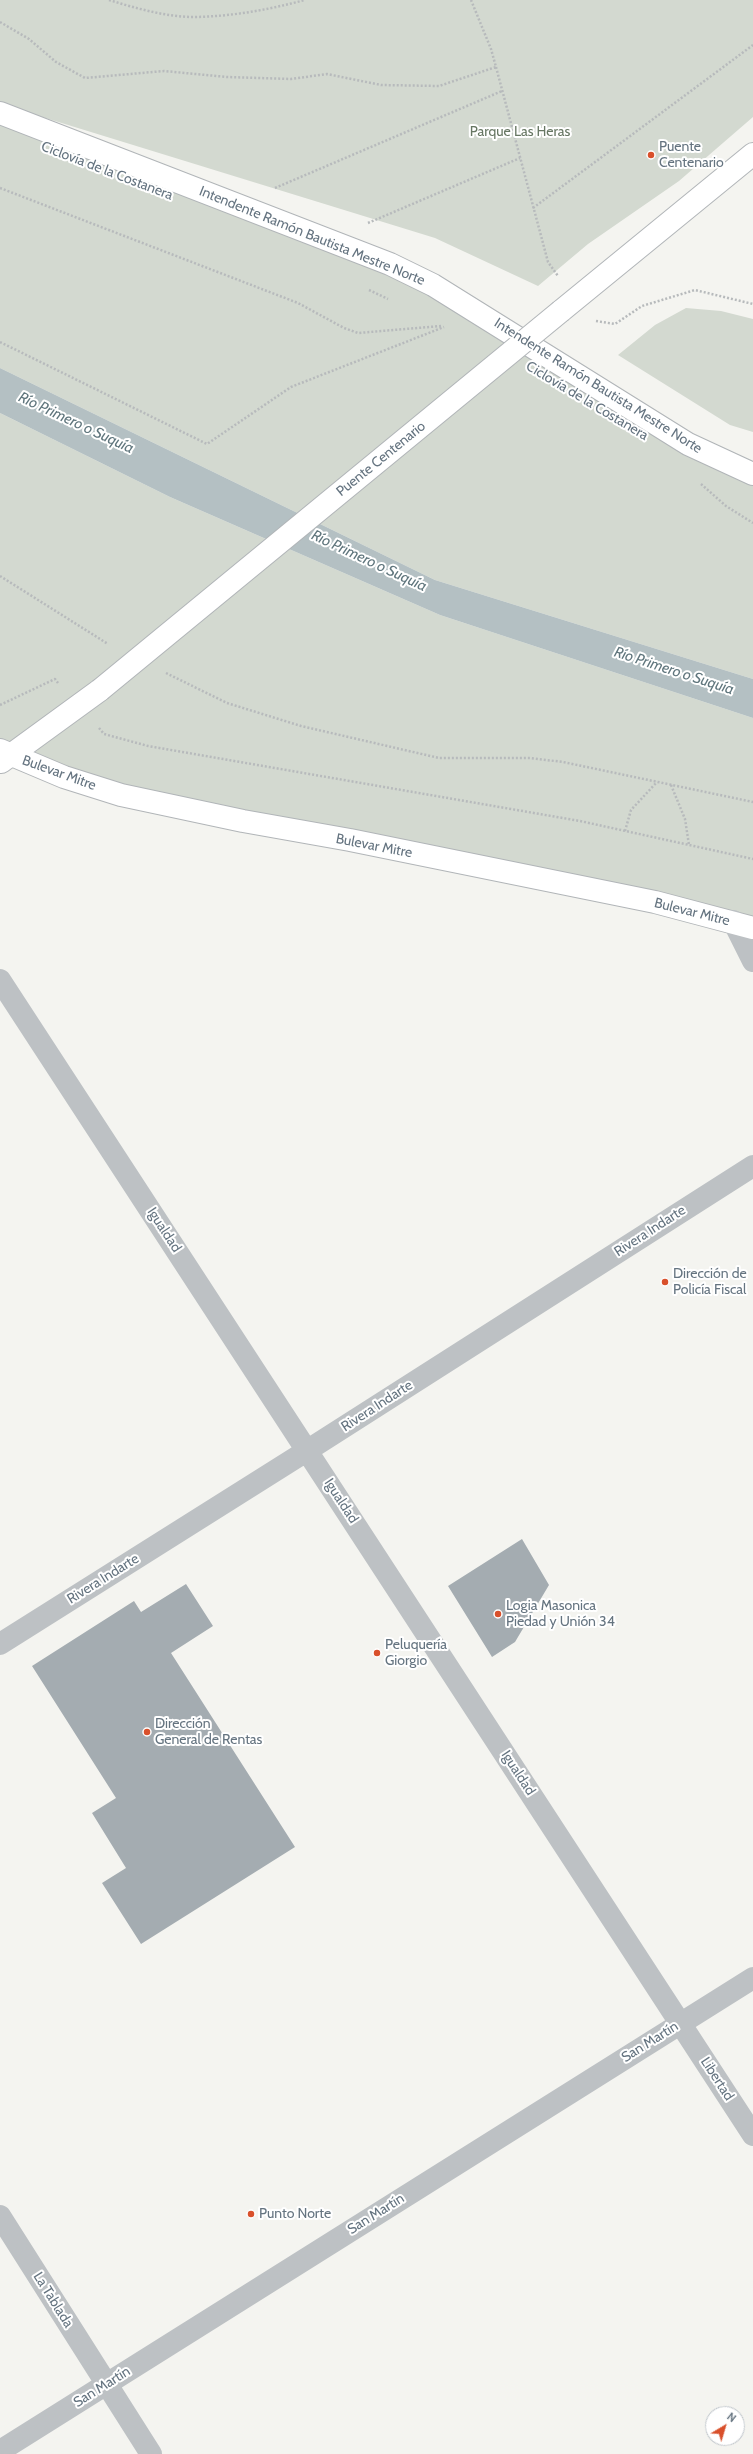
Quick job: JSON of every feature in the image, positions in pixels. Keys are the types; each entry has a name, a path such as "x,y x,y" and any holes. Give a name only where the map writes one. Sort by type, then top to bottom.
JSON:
{"main road":[{"name":"Intendente Ramón Bautista Mestre Norte","path":"0,113 390,264 433,285 688,444 753,474"},
{"name":"Puente Centenario","path":"4,756 80,707 753,154"},
{"name":"Bulevar Mitre","path":"4,756 121,795 243,821 350,840 655,902 743,925"}],"street":[{"path":"743,925 753,961"},
{"name":"Igualdad","path":"0,980 308,1450 680,2023"},
{"name":"Rivera Indarte","path":"0,1644 308,1450 753,1166"},
{"name":"San Martín","path":"0,2452 753,1978"},
{"name":"Libertad","path":"680,2023 753,2136"},
{"name":"La Tablada","path":"0,2216 151,2454"}],"path":[{"path":"109,0 147,11 189,17 258,12 305,0"},
{"path":"471,0 496,67 548,262 568,306 598,322 615,324 642,306 695,290 753,304"},
{"path":"0,22 29,39 56,62 85,78 164,71 227,77 284,79 327,74 381,85 439,86 496,67"},
{"path":"533,208 753,45"},
{"path":"236,204 502,91"},
{"path":"329,240 520,158"},
{"path":"0,188 298,303 344,328 358,333 448,326"},
{"path":"363,287 392,300"},
{"path":"441,322 448,326"},
{"path":"0,342 207,444 291,387 448,326"},
{"path":"700,483 726,506 753,523"},
{"path":"0,705 55,679 104,734 148,746 572,820 753,859"},
{"path":"301,726 439,758 530,758 563,762 753,802"},
{"path":"625,831 631,810 657,782"},
{"path":"671,784 685,819 689,845"}],"green space":[{"name":"Parque Las Heras","path":"0,0 753,0 753,117 679,181 588,244 538,286 435,238 0,104"},
{"path":"0,113 329,240 753,474 753,679 435,580 0,368"},
{"path":"686,308 721,311 753,319 753,432 730,425 618,355 655,325"},
{"path":"0,413 170,497 440,615 753,718 753,928 243,821 0,750"}],"water":[{"name":"Río Primero o Suquía","path":"0,368 435,580 753,679 753,718 440,615 170,497 0,413"}],"building":[{"name":"Logia Masonica Piedad y Unión 34","path":"522,1539 549,1585 515,1642 492,1657 448,1586"},
{"name":"Dirección General de Rentas","path":"186,1584 213,1626 171,1653 295,1847 141,1944 102,1883 126,1868 92,1813 116,1798 32,1666 134,1601 141,1612"}],"place":[{"name":"Puente Centenario","path":"651,155"},
{"name":"Dirección de Policía Fiscal","path":"665,1282"},
{"name":"Logia Masonica Piedad y Unión 34","path":"498,1614"},
{"name":"Peluquería Giorgio","path":"377,1653"},
{"name":"Dirección General de Rentas","path":"147,1732"},
{"name":"Punto Norte","path":"251,2214"}]}
